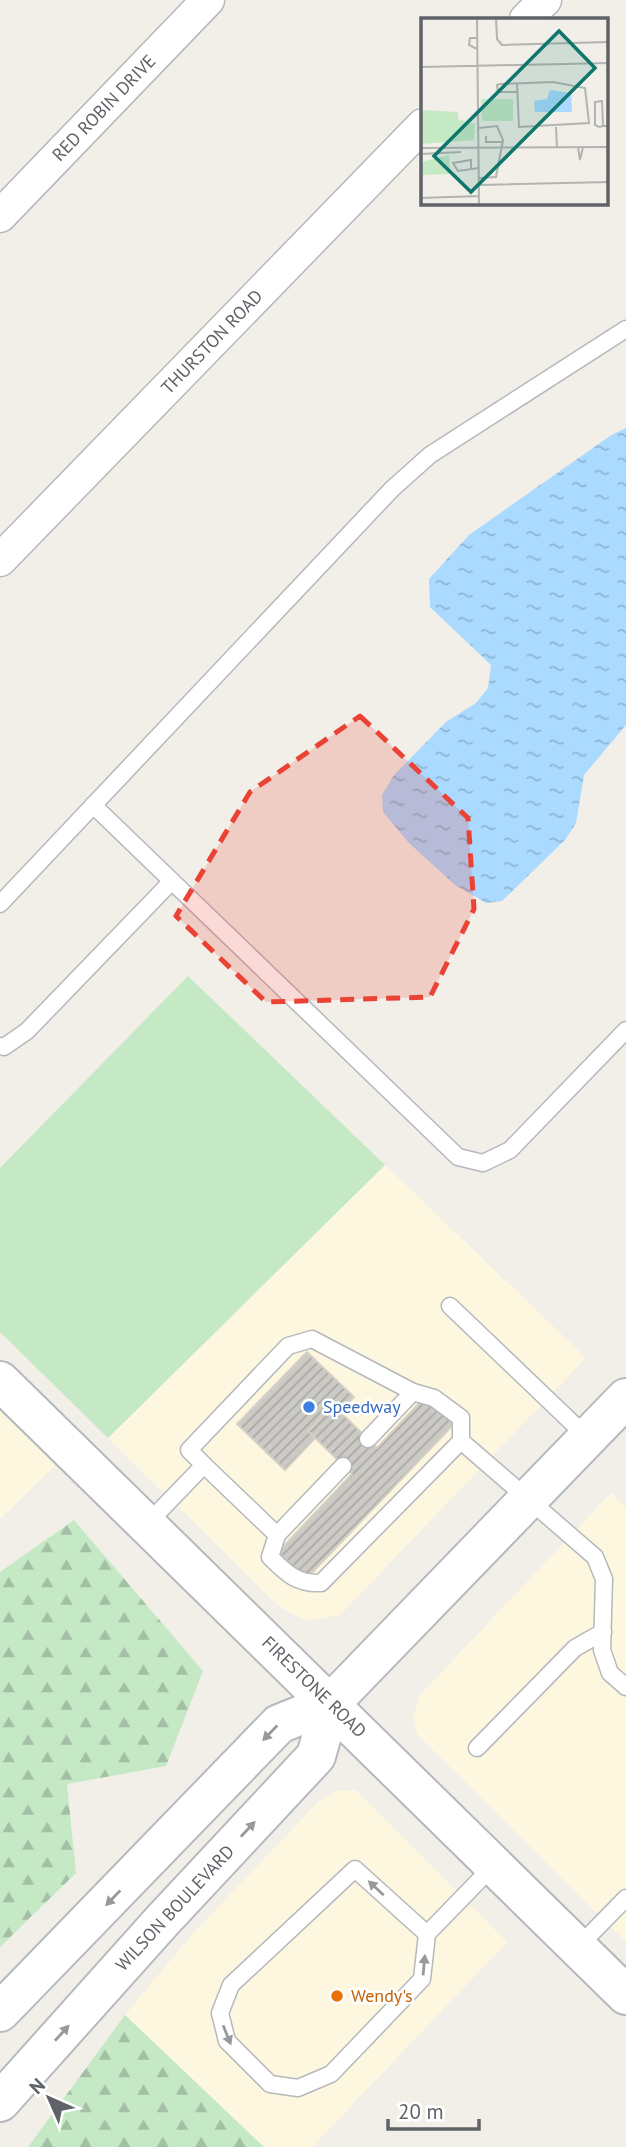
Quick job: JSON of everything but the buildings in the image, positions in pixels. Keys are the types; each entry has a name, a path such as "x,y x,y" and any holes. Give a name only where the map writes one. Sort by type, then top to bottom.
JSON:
{"main road":[{"name":"FIRESTONE ROAD","path":"0,1381 626,1995"},
{"name":"WILSON BOULEVARD","path":"0,2012 279,1724 331,1703 626,1398"},
{"name":"WILSON BOULEVARD","path":"0,2102 316,1756 331,1703"}],"street":[{"name":"RED ROBIN DRIVE","path":"0,216 208,0"},
{"path":"527,18 545,0"},
{"name":"THURSTON ROAD","path":"0,560 421,127"}],"lane":[{"path":"0,904 392,489 430,455 626,329"},
{"path":"93,805 170,883 458,1157 483,1163 510,1150 626,1030"},
{"path":"0,1046 4,1047 27,1031 170,883"},
{"path":"450,1306 589,1438"},
{"path":"285,1532 189,1450 288,1346 312,1339 413,1392 434,1398 461,1418 461,1441 595,1557 604,1579 603,1650 610,1672 626,1687"},
{"path":"368,1439 397,1418 413,1392"},
{"path":"340,1475 314,1505 285,1532 270,1557 288,1576 304,1583 321,1583 327,1568 377,1515 437,1455 461,1441"},
{"path":"147,1524 204,1465"},
{"path":"477,1748 575,1648 603,1632"},
{"path":"427,1934 355,1869 231,1985 220,2013 227,2041 270,2084 298,2088 331,2074 422,1979 427,1934 494,1865"},
{"path":"578,1947 626,1898"}],"highlighted area":[{"path":"360,716 468,818 474,909 430,997 266,1002 176,916 250,792"}],"shaded area":[{"path":"385,1165 586,1358 340,1615 306,1621 280,1607 108,1438"},
{"path":"0,1406 59,1462 0,1519"},
{"path":"611,1493 626,1507 626,1942 417,1734 413,1717 420,1695"},
{"path":"356,1790 507,1942 312,2147 264,2147 125,2015 189,1938 318,1802 335,1791"}],"green space":[{"path":"188,976 385,1165 108,1438 0,1332 0,1168"},
{"path":"74,1520 203,1671 166,1766 67,1784 76,1873 0,1947 0,1572"},
{"path":"125,2015 264,2147 28,2147"}],"water":[{"path":"626,428 626,725 584,775 576,823 565,840 502,901 486,903 455,885 409,843 383,812 382,795 394,775 446,722 476,703 488,688 491,665 430,607 429,579 469,535 610,436"}],"place":[{"name":"Speedway","path":"309,1407"},
{"name":"Wendy's","path":"337,1996"}]}
